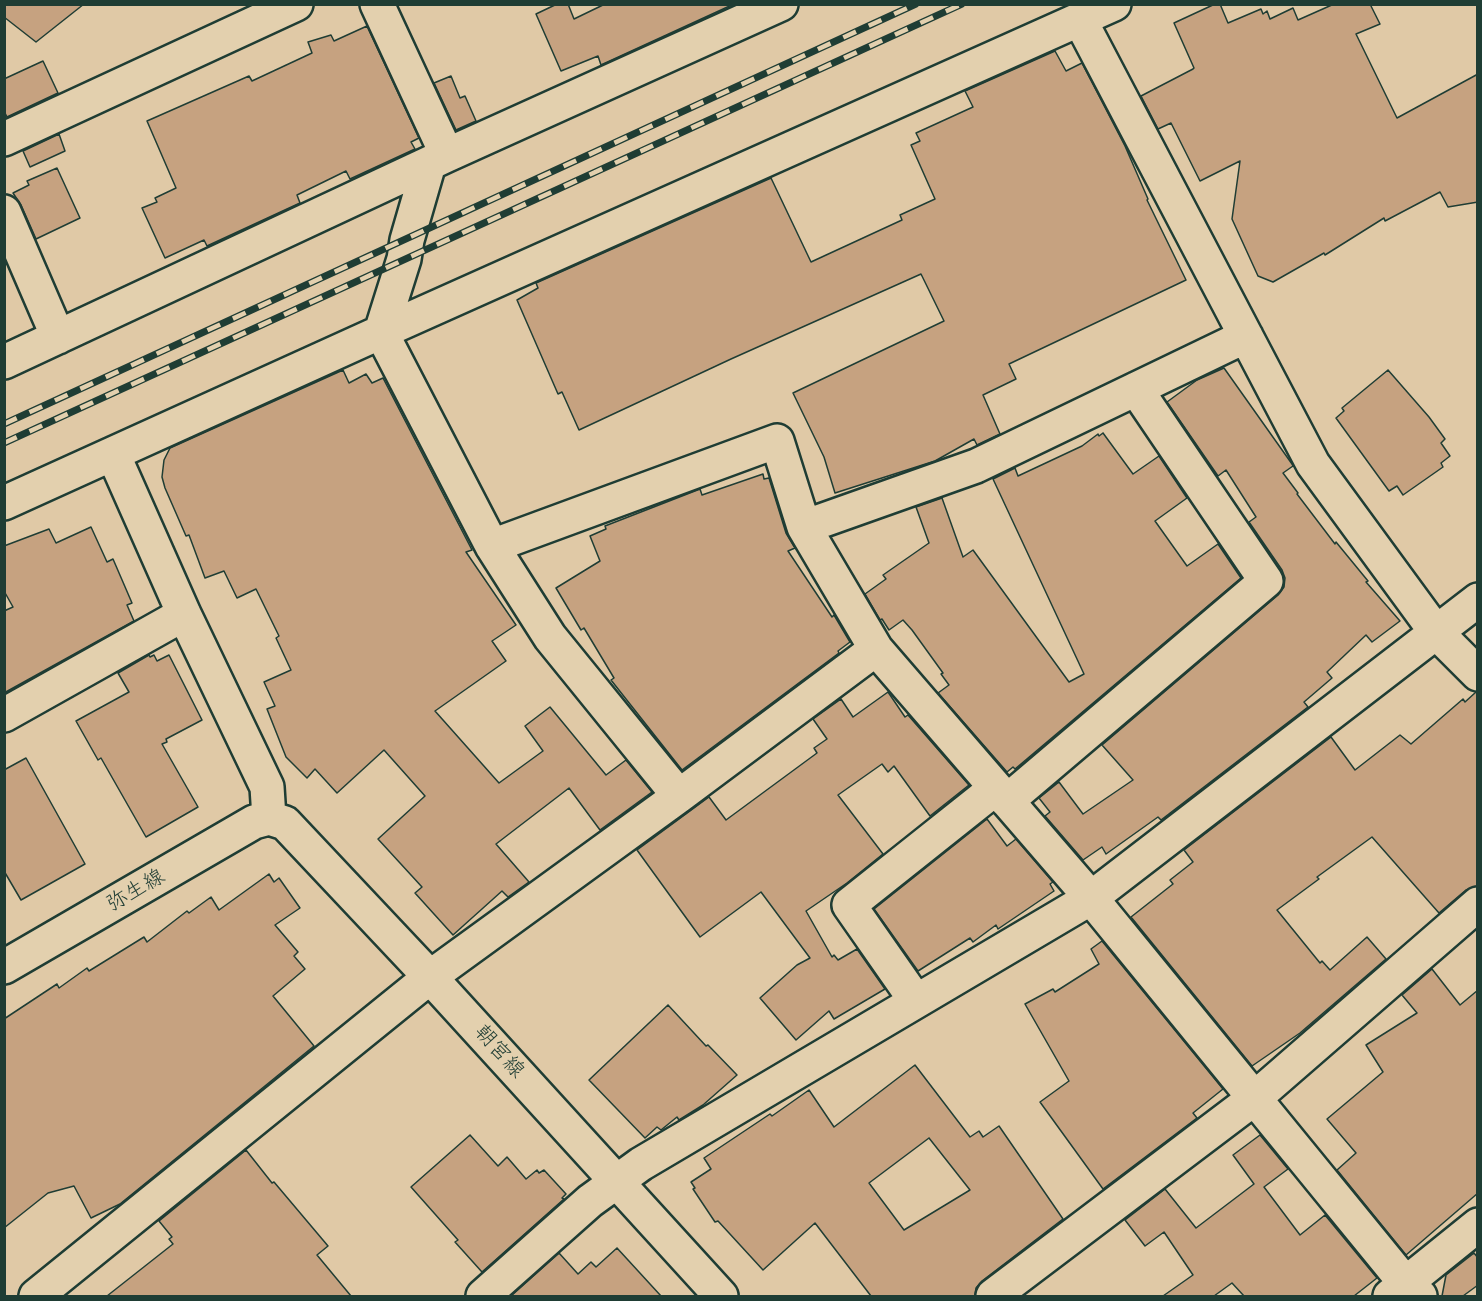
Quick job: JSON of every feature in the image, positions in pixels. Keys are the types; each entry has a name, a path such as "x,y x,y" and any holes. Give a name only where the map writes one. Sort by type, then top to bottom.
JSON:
{"street":[{"path":"4,139 296,4"},
{"path":"377,4 438,160 407,240 404,259 381,332 492,546 550,637 679,796"},
{"path":"4,362 438,160 781,4"},
{"path":"4,503 1114,4"},
{"path":"1080,20 1313,464 1436,632 1478,674"},
{"path":"4,212 58,337"},
{"path":"804,527 976,466 1246,336"},
{"path":"916,1001 849,905 1001,794 1266,580 1136,389"},
{"path":"492,546 777,441 804,527 876,650 1091,898 1256,1097 1406,1292 1478,1225"},
{"path":"113,454 184,614 267,787 269,818"},
{"path":"483,1296 590,1201 641,1164 1091,898 1478,600"},
{"path":"4,715 184,614"},
{"path":"36,1296 430,977 876,650"},
{"name":"弥生線","path":"4,967 254,822 269,818"},
{"name":"朝宮線","path":"269,818 285,823 430,977 721,1296"},
{"path":"993,1296 1256,1097 1478,904"}],"building":[{"path":"4,4 84,4 36,42 4,17"},
{"path":"557,4 568,4 574,19 605,4 734,4 601,65 598,56 561,71 536,14"},
{"path":"1215,4 1220,4 1228,23 1261,9 1263,14 1267,11 1270,19 1293,8 1298,20 1334,4 1370,4 1380,24 1356,34 1397,118 1478,74 1478,202 1448,207 1440,192 1385,221 1384,218 1325,255 1324,253 1273,282 1258,276 1232,219 1240,161 1200,181 1171,123 1158,129 1141,96 1194,68 1174,23"},
{"path":"367,26 419,138 411,142 415,149 350,179 346,171 297,195 300,203 207,246 204,240 165,258 142,208 157,202 155,198 176,188 147,121 249,76 252,81 312,53 308,42 331,35 334,41"},
{"path":"1055,51 1066,71 1082,63 1125,146 1147,200 1186,280 1009,364 1016,379 983,395 1000,434 977,445 974,439 935,461 835,493 824,457 793,393 944,321 921,274 579,430 562,392 558,394 517,300 538,288 536,283 771,178 811,262 902,220 900,215 935,199 911,145 920,141 916,133 973,107 965,91"},
{"path":"43,61 58,93 7,117 4,111 4,79"},
{"path":"451,76 460,98 465,96 476,121 456,130 434,83"},
{"path":"59,134 65,151 30,167 23,151"},
{"path":"57,168 80,218 36,239 13,193 29,185 27,181"},
{"path":"1224,368 1292,464 1293,466 1283,473 1297,494 1335,544 1336,542 1368,581 1366,582 1400,621 1372,642 1366,635 1327,672 1332,678 1304,702 1308,707 1161,820 1158,817 1106,854 1102,847 1083,860 1045,816 1050,812 1039,798 1059,782 1083,814 1133,780 1102,745 1278,595 1284,587 1285,578 1282,570 1249,522 1256,517 1226,470 1218,476 1167,402 1197,380"},
{"path":"343,370 349,383 366,374 372,383 383,378 472,550 466,552 516,625 492,641 506,661 435,711 499,783 543,751 525,726 550,707 606,775 626,760 652,792 600,830 569,788 496,844 529,882 508,897 502,891 453,935 415,893 422,887 378,839 425,796 384,750 337,793 315,769 307,778 286,757 267,709 275,706 264,682 291,670 276,638 279,636 256,589 237,598 224,571 205,578 189,535 186,536 162,477 164,460 170,448"},
{"path":"1388,370 1445,439 1441,443 1450,456 1441,463 1443,467 1403,495 1397,486 1389,491 1336,418 1344,411 1342,408"},
{"path":"1103,433 1133,474 1159,456 1187,498 1155,521 1187,566 1218,544 1241,578 1015,769 1013,767 1007,772 938,693 949,685 912,630 903,620 889,630 882,619 880,620 865,594 886,579 883,575 929,543 916,507 942,498 963,557 973,550 1069,682 1084,674 993,479 1015,468 1018,476 1082,446"},
{"path":"763,474 764,479 769,478 786,533 795,548 788,551 832,617 834,615 850,642 838,651 839,653 682,770 611,680 614,678 584,628 581,630 556,588 600,561 590,536 606,529 605,526 700,489 702,495"},
{"path":"91,527 107,562 113,559 132,603 127,605 134,621 4,693 4,611 13,607 4,591 4,546 49,529 56,543"},
{"path":"149,655 150,657 154,655 157,661 169,655 202,720 166,739 167,742 162,744 198,807 146,837 101,758 98,760 76,721 129,692 118,673"},
{"path":"888,692 905,717 908,715 969,785 930,816 894,766 888,772 882,764 838,795 883,854 847,883 806,911 832,957 834,955 838,960 857,949 885,989 834,1019 829,1011 796,1040 760,998 797,965 810,958 761,892 700,937 637,850 709,797 726,820 817,753 814,748 827,739 813,719 841,699 853,717"},
{"path":"1478,692 1478,886 1466,890 1439,913 1372,837 1317,877 1319,879 1277,910 1320,963 1322,961 1330,970 1367,937 1386,959 1300,1033 1252,1066 1131,917 1173,884 1170,880 1193,862 1184,850 1331,737 1355,770 1400,735 1411,744 1463,699 1465,702"},
{"path":"26,758 85,864 21,900 4,871 4,770"},
{"path":"987,819 1007,846 1016,839 1053,882 1050,884 1054,891 998,929 996,925 973,942 970,938 918,971 874,909"},
{"path":"269,874 274,882 279,878 300,908 275,925 298,952 294,956 305,969 273,996 314,1046 120,1204 91,1218 74,1186 48,1193 4,1228 4,1019 57,984 59,988 87,968 89,971 144,937 147,942 187,911 189,913 211,897 219,910"},
{"path":"1102,941 1223,1089 1193,1113 1197,1118 1103,1189 1040,1102 1069,1081 1025,1004 1053,989 1055,992 1099,964 1091,949"},
{"path":"1432,969 1460,1005 1478,990 1478,1193 1406,1255 1337,1170 1356,1153 1327,1119 1383,1072 1366,1045 1417,1013 1402,995"},
{"path":"668,1005 737,1075 703,1105 679,1120 677,1117 661,1130 657,1127 645,1138 589,1080"},
{"path":"915,1065 970,1137 979,1131 983,1137 999,1126 1063,1219 982,1281 976,1288 975,1296 871,1296 815,1223 763,1270 718,1221 715,1222 693,1189 695,1188 691,1182 711,1169 704,1158 809,1090 834,1127","holes":["929,1138 970,1190 904,1230 869,1183"]},
{"path":"470,1135 498,1166 507,1157 526,1179 537,1170 539,1173 544,1170 566,1194 562,1198 564,1199 482,1272 455,1242 458,1240 411,1187"},
{"path":"1260,1135 1288,1169 1264,1187 1300,1235 1325,1215 1377,1278 1354,1296 1244,1296 1232,1283 1214,1296 1163,1296 1193,1275 1164,1232 1145,1246 1125,1220 1165,1189 1196,1228 1254,1184 1233,1155"},
{"path":"246,1150 328,1246 317,1255 351,1296 107,1296 173,1244 169,1239 172,1237 159,1221"},
{"path":"617,1248 661,1296 511,1296 559,1253 578,1274 591,1262 596,1267"},
{"path":"1474,1253 1478,1258 1478,1285 1463,1296 1442,1296 1446,1275"}],"railway":[{"path":"4,424 916,4"},
{"path":"4,443 962,4"}]}
